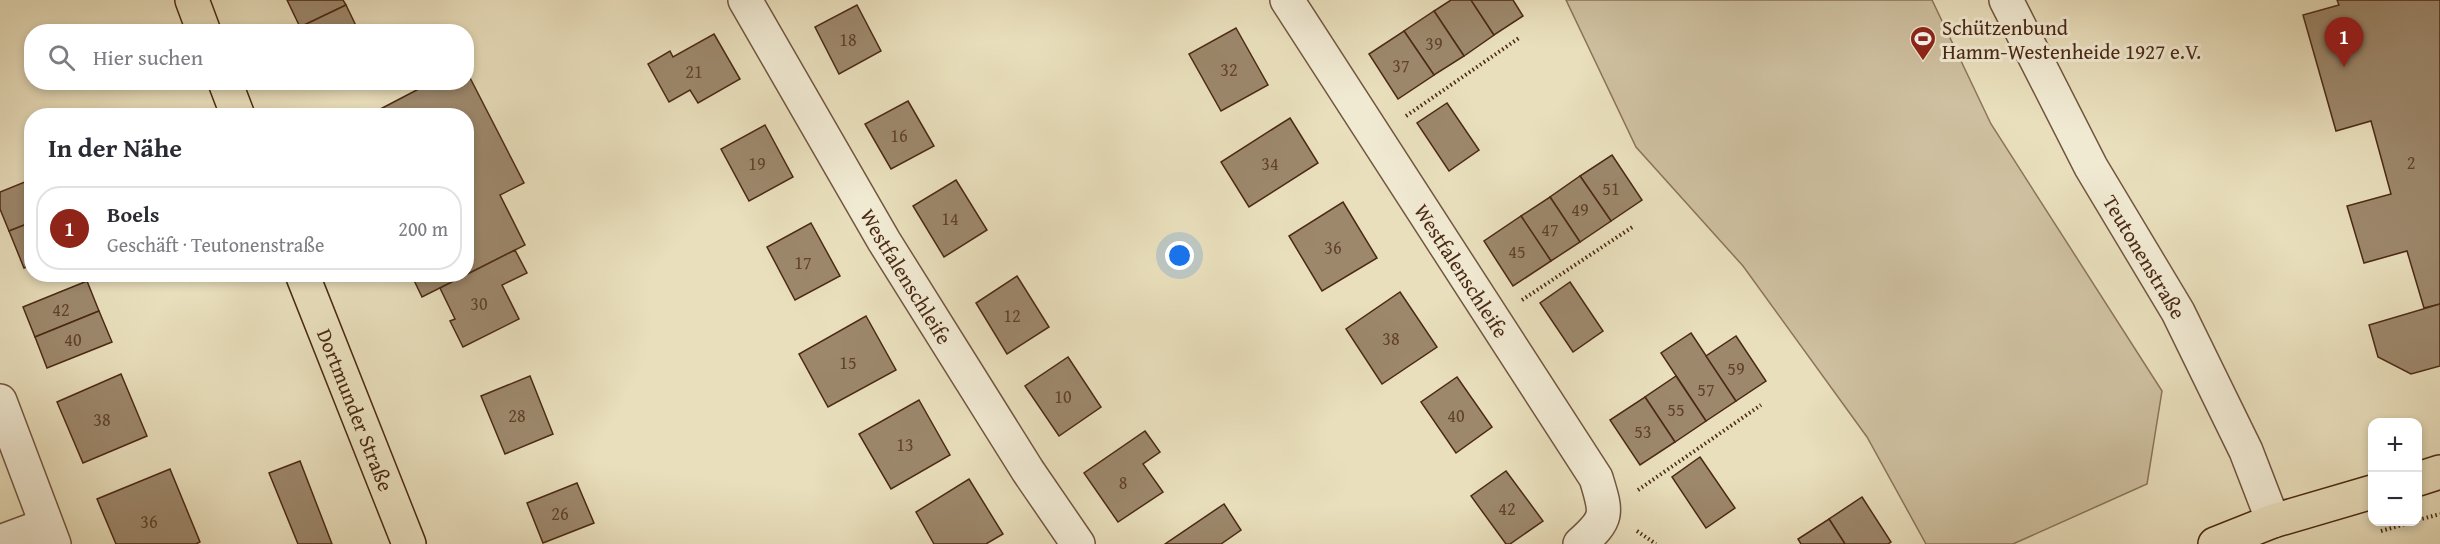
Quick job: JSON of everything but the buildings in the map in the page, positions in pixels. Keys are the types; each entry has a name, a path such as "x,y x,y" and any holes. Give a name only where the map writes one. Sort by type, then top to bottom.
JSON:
{"main road":[{"path":"192,0 201,24"},
{"path":"228,90 235,108"},
{"name":"Dortmunder Straße","path":"305,282 409,544"},
{"path":"2422,478 2440,472"},
{"path":"2215,544 2273,521 2368,493"}],"street":[{"name":"Westfalenschleife","path":"745,0 884,241 1028,471 1078,544"},
{"name":"Westfalenschleife","path":"1287,0 1596,478 1605,508"},
{"name":"Teutonenstraße","path":"2006,0 2091,166 2178,312 2246,451 2273,521"},
{"path":"0,401 50,534 0,542"},
{"path":"1580,544 1598,528 1605,508"}],"path":[{"path":"1376,137 1519,38"},
{"path":"1493,319 1634,226"},
{"path":"1605,508 1634,494 1761,405"}],"shaded area":[{"path":"1566,0 1932,0 1991,124 2162,391 2147,484 2013,544 1926,544 1867,437 1743,266 1636,147"}],"place":[{"name":"Schützenbund Hamm-Westenheide 1927 e.V.","path":"1923,62"},
{"name":"Boels","path":"2344,67"}]}
